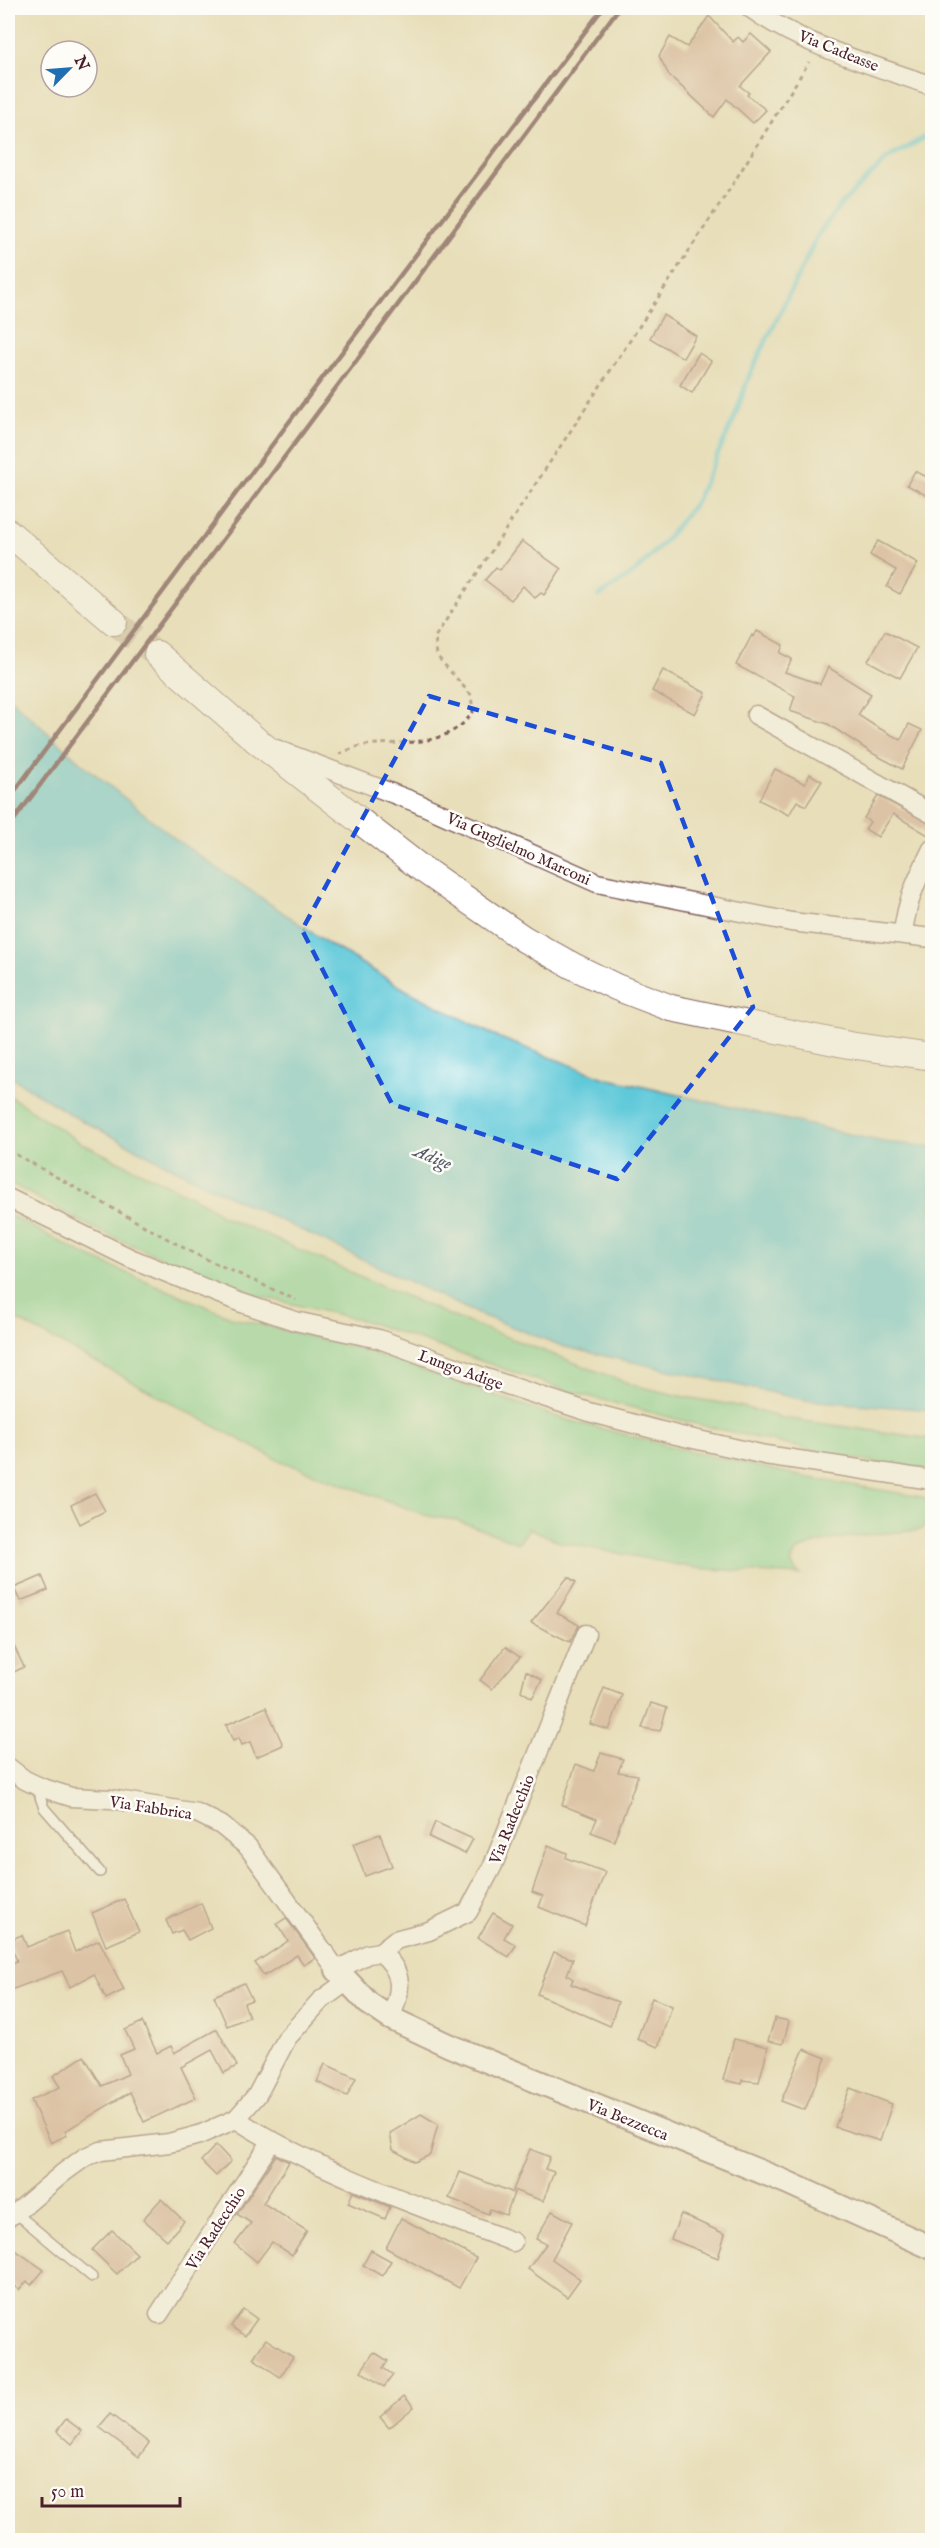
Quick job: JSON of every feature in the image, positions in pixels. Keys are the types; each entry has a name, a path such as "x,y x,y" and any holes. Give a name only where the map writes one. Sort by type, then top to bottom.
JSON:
{"main road":[{"path":"8,532 114,622"},
{"path":"157,654 258,741 471,905 524,939 616,987 671,1008 724,1021 849,1045 933,1057"}],"street":[{"name":"Via Cadeasse","path":"750,8 765,18 820,45 933,86"},
{"path":"756,715 933,814"},
{"name":"Via Guglielmo Marconi","path":"258,741 415,802 597,883 791,921 933,938"},
{"path":"903,934 914,884 933,849"},
{"name":"Lungo Adige","path":"8,1198 130,1258 239,1302 296,1321 379,1339 589,1412 765,1455 933,1480"},
{"name":"Via Radecchio","path":"12,2215 85,2157 101,2151 169,2143 199,2135 236,2119 257,2095 287,2038 341,1976 368,1954 380,1952 395,1940 429,1931 468,1912 493,1865 586,1634"},
{"name":"Via Fabbrica","path":"8,1767 40,1787 72,1797 111,1799 197,1813 221,1825 248,1847 341,1976"},
{"path":"380,1952 390,1959 400,1980 398,2002 390,2018"},
{"name":"Via Bezzecca","path":"341,1976 368,2003 390,2018 450,2046 786,2182 933,2248"},
{"path":"236,2119 271,2142 371,2187 513,2242"},
{"name":"Via Radecchio","path":"159,2314 271,2142"}],"lane":[{"path":"40,1787 39,1794 44,1808 100,1872"},
{"name":"Via Radecchio","path":"12,2215 92,2277"}],"path":[{"path":"317,764 336,754 363,745 406,744 439,739 464,725 473,712 471,695 437,656 435,637 729,190 820,45"},
{"path":"8,1150 194,1253 297,1301"}],"highlighted area":[{"path":"429,696 661,763 753,1007 617,1179 392,1104 302,930"}],"green space":[{"path":"8,1095 81,1143 201,1201 222,1216 451,1316 636,1386 739,1406 782,1418 932,1439 932,1470 815,1451 692,1423 568,1391 365,1321 242,1292 97,1230 8,1182"},
{"path":"8,1214 85,1255 233,1318 358,1348 560,1418 685,1450 810,1478 927,1498 932,1515 921,1530 843,1538 801,1549 794,1556 792,1565 801,1575 695,1568 560,1542 529,1528 519,1543 456,1520 428,1516 276,1459 8,1315"}],"water":[{"name":"Adige","path":"8,697 80,762 178,841 329,944 406,990 497,1037 605,1078 883,1142 932,1147 932,1410 805,1400 565,1347 478,1314 210,1187 73,1116 8,1075"}],"building":[{"path":"709,16 733,42 738,37 743,42 751,34 771,52 740,86 749,93 747,95 766,110 753,123 727,99 714,117 669,75 659,56 670,37 687,47"},
{"path":"663,315 696,336 683,358 650,338"},
{"path":"699,353 711,361 692,393 680,385"},
{"path":"915,471 933,480 933,499 907,485"},
{"path":"522,541 561,569 544,595 541,593 535,598 523,586 511,600 485,580 496,567 500,570"},
{"path":"878,541 918,563 900,594 887,587 896,570 870,555"},
{"path":"757,631 783,645 780,653 792,659 785,672 820,684 828,667 871,694 858,715 875,726 901,740 909,724 922,730 902,769 872,753 828,724 790,711 795,696 736,665 752,635 754,637"},
{"path":"885,631 917,648 900,678 868,661"},
{"path":"663,670 706,693 695,714 652,691"},
{"path":"775,769 805,784 810,774 822,781 806,806 797,801 789,815 759,800"},
{"path":"878,796 933,825 933,838 893,814 878,837 865,829 870,822 864,818"},
{"path":"95,1493 105,1511 80,1524 71,1505"},
{"path":"42,1576 48,1590 20,1601 14,1588"},
{"path":"568,1577 576,1582 557,1613 579,1625 570,1642 531,1623"},
{"path":"8,1634 24,1667 8,1675"},
{"path":"505,1647 520,1657 492,1689 480,1680"},
{"path":"526,1671 542,1680 532,1698 521,1691"},
{"path":"604,1688 622,1695 609,1730 590,1724"},
{"path":"651,1703 667,1708 660,1731 642,1728"},
{"path":"266,1707 283,1745 256,1757 250,1742 242,1745 239,1738 233,1741 226,1725"},
{"path":"601,1753 623,1759 618,1772 638,1775 614,1841 591,1832 597,1819 562,1805 576,1764 594,1771"},
{"path":"435,1822 473,1839 465,1854 429,1837"},
{"path":"380,1834 392,1866 365,1876 353,1844"},
{"path":"548,1845 567,1853 566,1858 605,1872 585,1926 539,1907 543,1896 532,1892"},
{"path":"124,1899 139,1932 106,1946 92,1913"},
{"path":"201,1903 211,1928 188,1940 182,1930 172,1934 166,1920"},
{"path":"493,1913 512,1924 504,1938 516,1945 509,1957 478,1938"},
{"path":"286,1918 315,1958 304,1965 297,1955 264,1976 255,1963 288,1941 277,1924"},
{"path":"67,1931 75,1952 99,1940 124,1990 106,1999 94,1974 70,1987 62,1971 8,1991 8,1965 17,1961 9,1940 22,1935 27,1947"},
{"path":"554,1952 573,1959 567,1975 573,1979 571,1984 618,2002 610,2026 537,1994"},
{"path":"244,1983 252,2000 244,2003 249,2017 227,2026 214,1996"},
{"path":"652,1998 672,2006 658,2047 637,2039"},
{"path":"775,2018 789,2021 783,2044 768,2041"},
{"path":"142,2022 157,2053 171,2046 174,2053 217,2029 237,2066 224,2073 212,2050 181,2067 196,2098 144,2122 130,2092 65,2131 67,2135 51,2143 31,2100 60,2087 53,2076 84,2056 102,2086 128,2074 120,2055 134,2049 125,2030"},
{"path":"734,2039 768,2047 759,2082 742,2080 742,2084 723,2080"},
{"path":"804,2049 826,2058 805,2110 781,2101"},
{"path":"325,2064 356,2078 347,2096 317,2082"},
{"path":"850,2088 892,2104 880,2141 835,2127"},
{"path":"421,2114 438,2124 430,2155 415,2162 393,2150 390,2133"},
{"path":"216,2145 231,2161 216,2176 201,2161"},
{"path":"530,2149 550,2157 545,2169 554,2172 543,2201 513,2190"},
{"path":"276,2155 289,2162 263,2203 307,2231 292,2255 272,2242 257,2262 235,2244 251,2223 237,2214"},
{"path":"460,2172 514,2193 506,2215 490,2209 488,2214 449,2198"},
{"path":"353,2192 390,2207 385,2219 348,2203"},
{"path":"161,2199 184,2221 167,2240 143,2219"},
{"path":"552,2211 572,2222 552,2259 580,2279 567,2297 528,2269 546,2244 536,2239"},
{"path":"681,2214 725,2234 718,2258 671,2239"},
{"path":"401,2218 476,2258 459,2288 386,2248"},
{"path":"112,2230 137,2254 117,2274 92,2250"},
{"path":"8,2245 44,2270 31,2285 27,2281 19,2290 8,2281"},
{"path":"371,2250 391,2261 382,2276 363,2265"},
{"path":"243,2309 257,2319 245,2336 231,2326"},
{"path":"266,2339 293,2357 280,2377 253,2358"},
{"path":"374,2352 388,2361 383,2368 393,2375 384,2387 361,2371"},
{"path":"404,2396 414,2407 389,2428 380,2417"},
{"path":"110,2414 149,2443 139,2457 99,2427"},
{"path":"66,2419 82,2431 72,2444 57,2431"}],"waterway":[{"path":"599,596 636,571 664,542 695,503 734,419 749,376 818,235 841,204 887,159 932,133"}],"tunnel":[{"path":"114,622 157,654"}],"railway":[{"path":"8,800 286,426 603,8"},
{"path":"8,828 619,8"}]}
